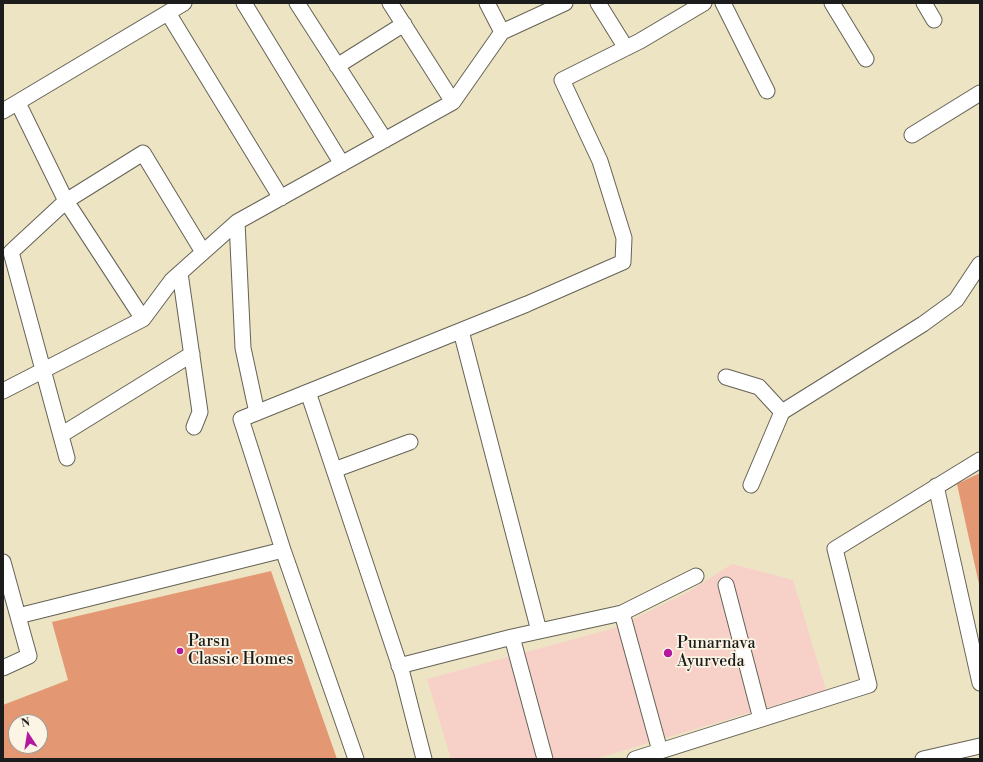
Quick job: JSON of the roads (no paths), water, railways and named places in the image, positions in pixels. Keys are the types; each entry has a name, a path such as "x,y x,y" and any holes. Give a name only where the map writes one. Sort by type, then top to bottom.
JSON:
{"street":[{"path":"3,111 184,3"},
{"path":"244,3 342,164"},
{"path":"297,3 385,140"},
{"path":"390,3 453,102"},
{"path":"487,3 502,32"},
{"path":"3,392 143,319 172,280 237,222 453,102 502,32 565,3"},
{"path":"598,3 626,48"},
{"path":"356,759 283,550 241,419 527,304 623,262 624,238 600,161 562,80 626,48 704,3"},
{"path":"723,3 767,91"},
{"path":"832,3 866,59"},
{"path":"924,3 934,20"},
{"path":"168,13 281,198"},
{"path":"337,66 404,24"},
{"path":"912,135 980,93"},
{"path":"18,103 66,201 143,319"},
{"path":"67,458 12,252 66,201 144,153 203,252"},
{"path":"237,222 243,348 257,413"},
{"path":"751,485 782,412 923,324 956,300 980,264"},
{"path":"180,273 200,412 194,427"},
{"path":"461,331 539,631"},
{"path":"61,435 192,354"},
{"path":"726,377 758,386 782,412"},
{"path":"308,392 399,666 424,759"},
{"path":"334,470 410,442"},
{"path":"635,759 869,685 835,549 980,460"},
{"path":"936,486 980,683"},
{"path":"18,616 283,550"},
{"path":"3,562 29,656 3,668"},
{"path":"399,666 512,637 622,614 696,576"},
{"path":"726,585 761,719"},
{"path":"622,614 660,751"},
{"path":"512,637 545,759"},
{"path":"923,759 980,746"}],"place":[{"name":"Parsn Classic Homes","path":"180,651"},
{"name":"Punarnava Ayurveda","path":"668,653"}]}
